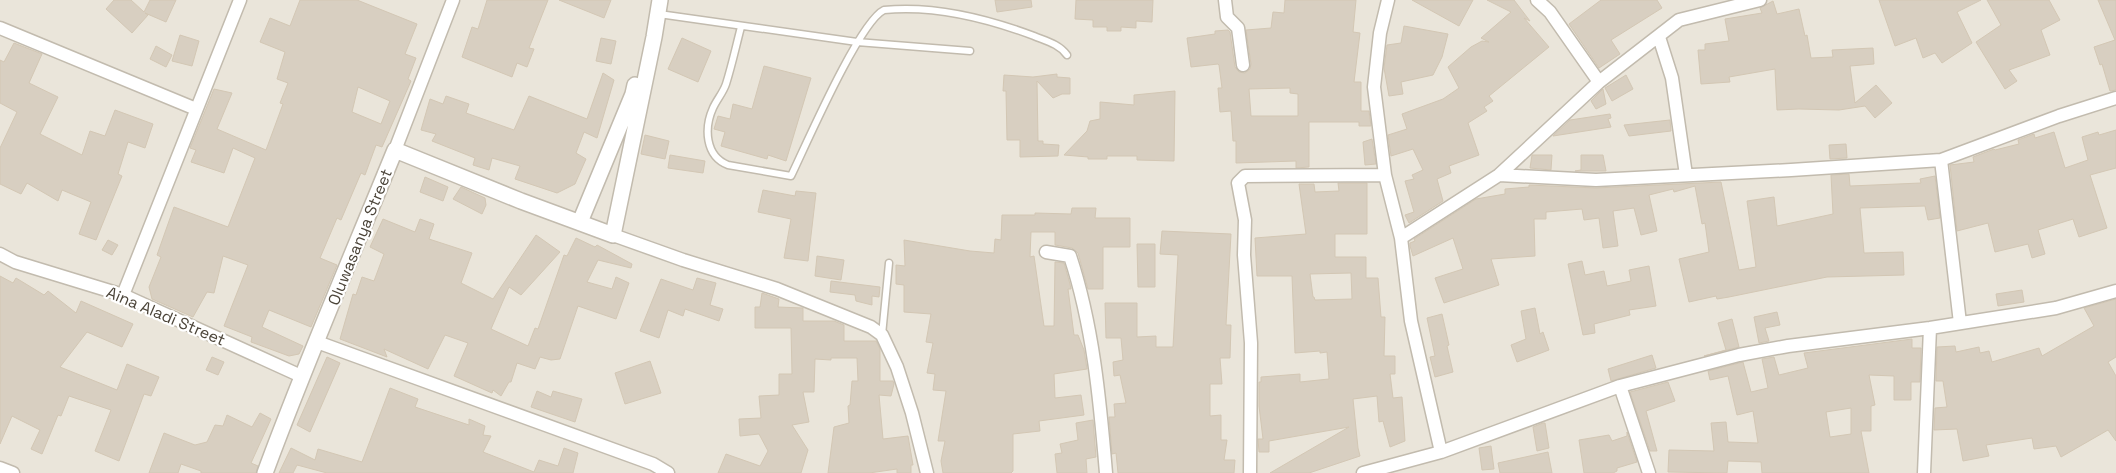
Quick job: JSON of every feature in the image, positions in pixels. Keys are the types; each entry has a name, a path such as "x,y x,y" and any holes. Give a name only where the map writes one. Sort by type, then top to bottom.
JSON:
{"street":[{"path":"123,295 240,0"},
{"name":"Oluwasanya Street","path":"265,473 301,376 317,342 395,150 453,0"},
{"path":"1225,0 1227,17 1238,28 1243,65"},
{"path":"1388,0 1380,33 1374,87 1385,175 1401,238 1412,321 1442,452"},
{"path":"1537,0 1550,12 1599,82"},
{"path":"1401,238 1499,175 1599,82 1659,37 1678,20 1753,1"},
{"path":"580,222 633,94 656,5"},
{"path":"613,235 656,5"},
{"path":"0,28 196,109"},
{"path":"1659,37 1672,78 1686,175"},
{"path":"1499,175 1596,180 1941,160 2050,119 2116,98"},
{"path":"395,150 521,201 682,260 777,289 871,327 882,335 896,367 912,413 927,473"},
{"path":"1941,160 1960,323"},
{"path":"1250,473 1250,343 1244,255 1245,220 1238,183 1245,176 1385,175"},
{"path":"1046,252 1070,256 1076,273 1090,338 1103,432 1106,473"},
{"name":"Aina Aladi Street","path":"0,254 15,262 123,295 301,376"},
{"path":"1363,473 1442,452 1620,386 1739,356 1788,346 1930,328 2056,308 2116,292"},
{"path":"1924,473 1930,328"},
{"path":"317,342 653,464 668,473"},
{"path":"1620,386 1649,473"},
{"path":"0,468 13,473"}],"lane":[{"path":"656,5 741,27 857,42 970,51"},
{"path":"741,27 723,92 713,108 708,126 710,147 718,161 728,165 791,176 857,42 884,10 940,12 971,16 1019,30 1062,48 1067,54"},
{"path":"882,335 888,263"}],"shaded area":[{"path":"0,0 2116,0 2116,473 0,473"}],"building":[{"path":"114,0 131,0 144,12 150,0 176,0 166,22 145,13 148,15 132,33 106,9"},
{"path":"300,0 357,0 417,24 405,54 416,58 408,79 411,81 382,147 376,145 365,175 361,173 341,220 337,218 320,258 337,265 311,327 269,310 262,327 303,346 299,354 289,356 251,342 252,337 224,326 248,265 223,256 214,293 207,292 193,317 152,299 149,287 161,257 157,255 174,207 228,227 255,158 233,148 224,173 191,162 196,150 190,148 214,89 232,93 217,129 266,150 283,104 280,103 288,83 277,79 285,52 260,42 270,18 290,26","holes":["358,87 390,101 381,124 352,112"]},
{"path":"487,0 548,0 529,48 534,49 527,67 517,63 512,77 462,57 472,27 478,29"},
{"path":"559,0 611,0 604,18"},
{"path":"995,0 1031,0 1032,7 997,12"},
{"path":"1076,0 1153,0 1152,22 1136,21 1136,28 1121,27 1121,31 1107,31 1107,27 1093,27 1093,20 1075,19"},
{"path":"1285,0 1356,0 1353,32 1360,33 1354,82 1361,82 1361,111 1369,111 1371,126 1359,126 1359,122 1309,122 1309,167 1296,168 1296,161 1236,163 1236,141 1233,141 1231,111 1220,112 1218,88 1222,88 1219,65 1191,67 1187,38 1215,34 1215,31 1228,30 1230,32 1235,67 1239,72 1245,73 1250,69 1251,64 1246,30 1271,28 1273,12 1284,13","holes":["1290,88 1290,93 1298,94 1298,116 1251,116 1249,89"]},
{"path":"1412,0 1473,0 1459,26"},
{"path":"1487,0 1514,0 1530,21 1524,18 1549,47 1489,96 1493,101 1484,107 1487,111 1468,123 1479,155 1449,166 1451,173 1437,179 1443,201 1409,223 1405,215 1414,212 1405,181 1414,179 1412,175 1423,170 1413,149 1391,156 1388,135 1407,129 1402,114 1443,99 1459,88 1448,67 1471,47 1482,41 1489,42 1481,38 1511,12"},
{"path":"1601,0 1657,0 1662,8 1611,40 1620,54 1599,68 1569,24"},
{"path":"1879,0 1981,0 1957,12 1972,43 1942,63 1935,53 1923,58 1916,38 1895,46"},
{"path":"1987,0 2049,0 2060,20 2041,30 2050,55 2009,70 2017,81 2005,89 1976,42 2001,25"},
{"path":"2098,0 2116,0 2116,90 2110,91 2102,64 2100,65 2094,47 2115,40"},
{"path":"1773,1 1777,14 1799,9 1805,36 1807,35 1811,58 1833,57 1832,50 1873,48 1874,64 1850,66 1855,103 1876,85 1892,103 1875,118 1865,106 1839,110 1777,110 1775,69 1729,77 1730,82 1701,84 1698,50 1705,50 1705,44 1729,41 1725,19 1762,13 1760,8"},
{"path":"1404,26 1448,34 1442,57 1433,75 1401,82 1403,94 1389,96 1384,68 1387,45 1401,43"},
{"path":"180,35 199,41 192,66 172,61"},
{"path":"601,38 616,41 611,64 596,61"},
{"path":"682,38 711,51 698,82 668,69"},
{"path":"14,43 42,54 29,83 58,97 40,134 82,155 90,131 105,136 115,110 153,124 145,148 128,142 118,174 122,176 96,240 79,234 91,202 62,190 58,201 27,183 21,194 0,184 0,148 17,112 0,103 0,60 4,62"},
{"path":"156,46 172,55 166,67 150,59"},
{"path":"764,66 811,78 786,161 768,155 767,159 721,146 725,132 714,129 718,116 730,119 733,104 752,109"},
{"path":"603,73 614,80 597,138 584,132 576,153 586,159 575,184 557,193 515,179 520,166 492,158 489,170 473,165 475,158 432,141 436,134 421,130 430,99 443,104 446,96 469,104 466,113 514,130 529,96 587,119"},
{"path":"1057,74 1057,77 1070,78 1070,94 1062,94 1053,98 1037,81 1038,141 1043,141 1043,144 1059,145 1058,156 1020,157 1020,140 1007,140 1006,91 1003,91 1004,75 1033,77"},
{"path":"1626,75 1633,89 1612,101 1605,88"},
{"path":"1603,89 1606,104 1596,109 1591,101"},
{"path":"1175,91 1174,161 1137,160 1137,156 1107,156 1107,159 1088,159 1088,157 1064,155 1087,131 1090,121 1100,119 1100,102 1134,105 1134,95"},
{"path":"1610,114 1611,118 1608,119 1611,127 1553,136 1570,120"},
{"path":"1670,120 1671,131 1629,136 1624,125"},
{"path":"2116,130 2116,168 2090,175 2107,228 2079,237 2073,219 2038,230 2045,254 2032,258 2028,244 1995,252 1988,223 1957,231 1950,165 1974,162 1973,157 1994,149 2019,144 2018,140 2034,134 2035,138 2054,132 2065,168 2088,160 2082,137 2098,132 2099,135"},
{"path":"645,135 669,141 665,159 641,154"},
{"path":"1372,139 1376,164 1365,165 1363,142"},
{"path":"1846,144 1847,158 1830,159 1829,145"},
{"path":"670,155 705,161 703,173 668,168"},
{"path":"1532,155 1552,155 1551,170 1530,168"},
{"path":"1581,155 1603,155 1606,171 1575,171 1581,170"},
{"path":"1849,174 1850,186 1921,183 1920,179 1935,176 1940,218 1928,220 1925,206 1860,208 1864,253 1903,252 1904,275 1827,277 1729,297 1717,299 1716,296 1689,302 1679,259 1709,252 1705,223 1702,224 1695,186 1674,192 1673,189 1649,195 1657,231 1641,235 1634,208 1613,211 1618,246 1603,248 1599,218 1584,220 1582,209 1546,212 1546,219 1534,219 1535,256 1491,259 1499,285 1444,303 1435,278 1463,269 1453,238 1413,256 1410,246 1410,243 1415,241 1414,239 1476,199 1505,194 1505,189 1529,187 1529,185 1596,188 1721,182 1739,270 1756,267 1747,201 1774,197 1777,226 1833,214 1831,175"},
{"path":"425,177 448,187 443,201 420,192"},
{"path":"1338,183 1367,183 1367,234 1335,234 1335,257 1366,257 1366,278 1378,278 1381,317 1385,317 1384,356 1395,356 1395,374 1390,374 1393,398 1402,397 1405,441 1390,447 1383,421 1379,422 1377,396 1353,399 1360,456 1309,473 1270,473 1349,427 1269,441 1269,452 1259,452 1258,439 1263,439 1259,406 1259,382 1261,382 1261,377 1300,374 1300,382 1329,379 1327,352 1295,353 1292,276 1257,276 1255,238 1306,234 1299,184 1314,184 1315,192 1339,191","holes":["1351,273 1352,299 1315,300 1310,274"]},
{"path":"461,187 485,198 486,205 482,214 453,199"},
{"path":"763,190 795,196 796,191 816,193 808,261 784,258 791,219 758,212"},
{"path":"1072,208 1096,208 1095,218 1130,218 1130,247 1103,247 1103,289 1088,289 1078,253 1072,248 1055,245 1055,232 1031,232 1030,257 1034,256 1044,326 1054,326 1055,262 1064,263 1071,289 1068,289 1074,335 1078,335 1084,350 1087,369 1054,374 1055,398 1081,395 1084,415 1039,421 1040,431 1013,434 1013,471 1011,473 943,473 941,461 945,441 938,441 946,391 933,390 935,374 927,373 933,343 926,342 931,314 904,312 904,285 896,284 896,265 905,266 904,240 994,253 995,239 1001,240 1002,215 1035,215 1035,213 1071,214"},
{"path":"383,219 415,232 420,219 434,224 429,239 472,253 461,283 493,299 536,235 560,252 521,295 509,287 491,329 528,346 535,328 538,329 564,255 567,256 576,238 595,247 597,245 632,264 631,268 598,260 587,282 612,289 616,277 629,283 616,319 578,306 560,359 551,360 540,357 535,369 517,363 511,382 509,382 501,396 493,390 492,393 454,376 468,343 445,335 428,369 384,349 387,357 340,339 353,294 356,295 362,277 374,281 384,254 370,247"},
{"path":"1162,231 1231,234 1226,325 1231,325 1230,358 1220,358 1222,384 1210,384 1210,416 1221,415 1221,440 1227,440 1224,460 1235,460 1234,473 1118,473 1116,453 1112,454 1109,417 1115,417 1114,404 1126,403 1120,375 1114,376 1113,362 1123,360 1121,338 1106,338 1105,303 1137,303 1137,337 1156,336 1156,347 1173,347 1178,255 1160,254"},
{"path":"108,240 118,245 112,255 102,250"},
{"path":"1137,244 1155,244 1155,287 1138,287"},
{"path":"817,256 844,260 841,280 815,276"},
{"path":"1582,261 1585,275 1604,271 1607,286 1631,281 1629,270 1649,266 1656,306 1629,310 1630,315 1594,324 1595,333 1583,335 1568,264"},
{"path":"0,276 13,283 16,278 44,295 48,291 76,313 81,301 133,324 122,347 87,332 60,367 117,390 127,364 159,377 151,396 144,394 119,461 95,451 111,410 69,396 61,416 58,415 42,454 31,449 40,430 12,416 0,444"},
{"path":"697,278 716,283 710,305 723,309 719,321 685,309 683,316 668,310 659,338 640,331 661,279 693,290"},
{"path":"831,281 880,287 879,297 872,296 872,305 856,301 855,295 830,292"},
{"path":"2022,290 2024,302 1998,306 1996,294"},
{"path":"762,293 779,299 778,307 803,308 803,321 834,321 844,325 844,341 876,341 880,349 880,381 893,381 894,384 891,396 879,395 883,439 908,436 913,465 911,465 911,473 897,473 897,469 869,473 828,473 834,427 849,423 848,406 850,405 852,381 858,381 857,358 831,358 831,360 815,359 814,392 803,392 809,422 792,425 808,450 801,473 718,473 726,454 760,466 768,451 759,434 740,436 739,419 761,418 759,396 779,395 779,374 792,374 791,328 755,328 755,307 760,307"},
{"path":"2116,299 2116,357 2108,362 2116,376 2116,441 2108,430 2061,457 2056,446 2034,449 2032,438 1986,445 1989,456 1963,461 1957,429 1934,430 1935,408 1947,407 1943,381 1936,381 1937,347 1955,346 1956,352 1979,347 1980,353 1989,351 1992,362 2039,348 2042,356 2094,326 2084,308"},
{"path":"1535,308 1540,334 1543,332 1549,350 1517,362 1511,345 1526,339 1521,311"},
{"path":"1777,312 1780,325 1765,328 1769,341 1759,343 1754,317"},
{"path":"1442,314 1453,372 1435,377 1430,357 1435,356 1427,318"},
{"path":"1732,319 1739,347 1704,356 1726,350 1718,323"},
{"path":"1912,339 1912,348 1921,348 1920,382 1911,382 1911,400 1894,400 1894,376 1869,375 1875,405 1871,406 1871,431 1861,431 1869,473 1762,473 1761,462 1728,461 1727,473 1668,472 1669,450 1714,451 1711,423 1726,422 1728,442 1758,443 1753,411 1737,415 1728,376 1710,380 1708,371 1743,362 1751,392 1768,388 1762,359 1774,357 1779,375 1808,368 1804,353","holes":["1851,408 1851,434 1830,437 1826,412"]},
{"path":"1652,355 1656,368 1611,381 1608,369"},
{"path":"212,357 224,362 218,375 206,370"},
{"path":"327,357 340,363 310,432 297,425"},
{"path":"650,361 661,393 625,404 615,373"},
{"path":"1668,382 1675,401 1646,411 1657,451 1650,451 1630,392"},
{"path":"390,388 418,399 415,407 469,425 469,419 485,426 483,435 491,436 483,452 534,472 539,460 558,466 564,448 578,453 573,473 327,473 297,465 293,473 279,473 291,448 315,460 318,449 362,462"},
{"path":"537,391 551,397 553,391 582,399 575,422 531,407"},
{"path":"260,413 271,419 251,463 258,466 256,473 201,473 201,471 181,464 178,473 149,473 164,433 195,445 207,442 215,425 223,426 227,415 252,427"},
{"path":"1093,420 1096,457 1086,459 1087,473 1057,473 1055,454 1062,453 1060,444 1078,440 1076,423"},
{"path":"1545,423 1549,448 1537,451 1533,427"},
{"path":"1627,432 1637,462 1617,468 1617,471 1613,473 1584,473 1579,440 1609,435 1612,441 1627,436"},
{"path":"1491,446 1494,469 1482,470 1479,448"},
{"path":"1548,452 1552,473 1500,473 1498,463"}]}
